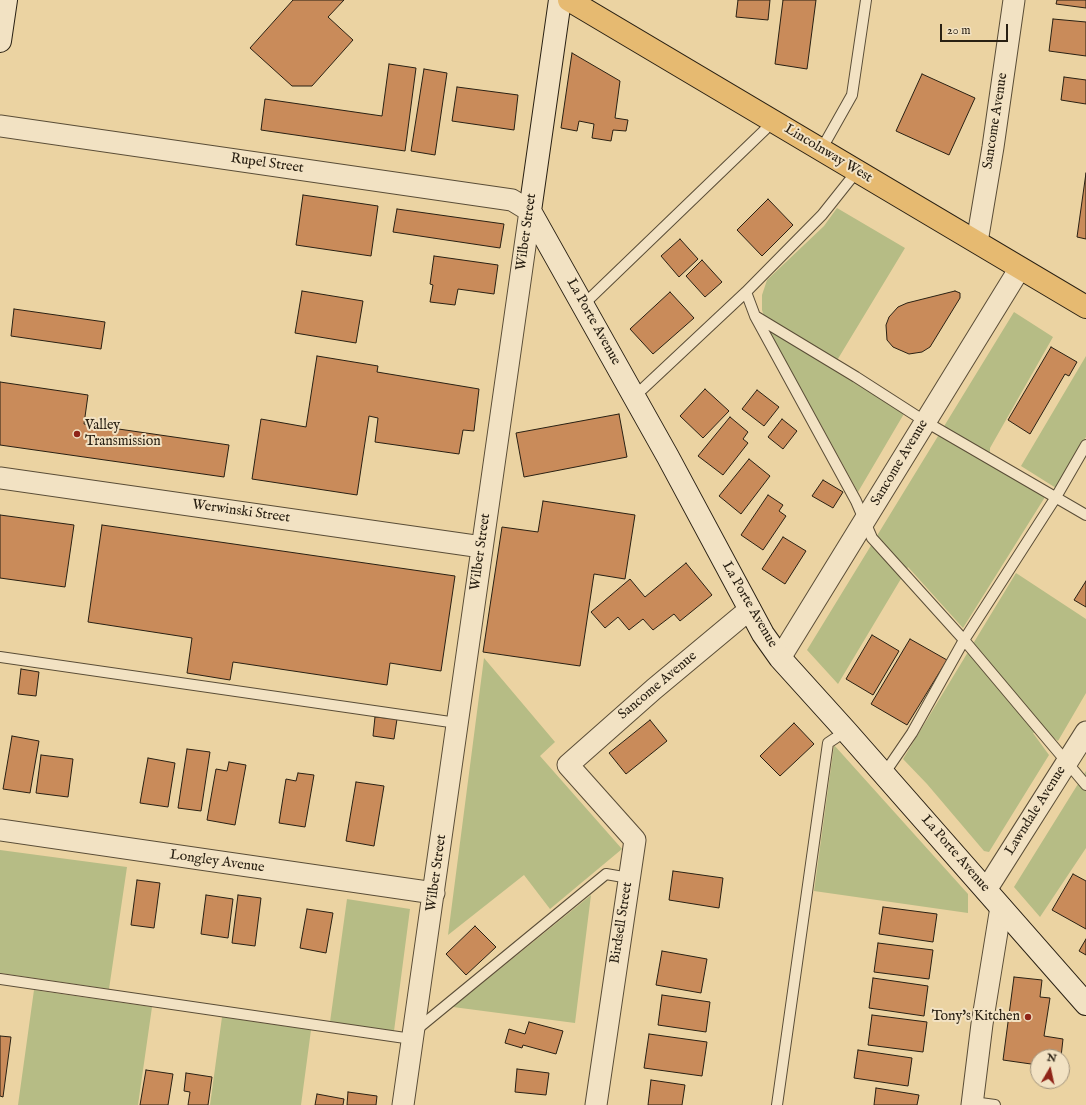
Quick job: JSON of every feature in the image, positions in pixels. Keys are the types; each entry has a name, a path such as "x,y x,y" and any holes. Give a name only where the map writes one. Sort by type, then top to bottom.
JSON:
{"main road":[{"name":"Lincolnway West","path":"569,0 1086,308"}],"street":[{"path":"0,41 6,0"},
{"name":"Wilber Street","path":"403,1105 560,0"},
{"name":"Sancome Avenue","path":"976,242 993,146 1014,0"},
{"name":"Rupel Street","path":"0,126 512,200 530,211"},
{"name":"La Porte Avenue","path":"530,211 634,396 763,634 780,658 846,730 1086,1004"},
{"name":"Sancome Avenue","path":"780,658 1020,268"},
{"name":"Werwinski Street","path":"0,478 482,547"},
{"name":"Sancome Avenue","path":"568,765 654,689 750,609"},
{"name":"Lawndale Avenue","path":"986,890 1086,732"},
{"name":"Birdsell Street","path":"568,765 635,840 596,1105"},
{"name":"Longley Avenue","path":"0,830 434,893"},
{"path":"972,1104 982,1024 1001,907"}],"lane":[{"path":"821,150 852,95 866,0"},
{"path":"583,306 773,122"},
{"path":"634,396 686,346 746,292 822,215 857,171"},
{"path":"746,292 755,316 856,501 872,538 964,640 1086,785"},
{"path":"755,316 856,377 926,422 1086,515"},
{"path":"884,774 912,733 964,640 1056,497 1086,445"},
{"path":"0,657 457,723"},
{"path":"777,1105 828,743 846,730"},
{"path":"0,979 413,1036 606,874 629,878"},
{"path":"972,1104 995,1105"}],"green space":[{"path":"837,208 905,248 833,367 905,412 858,492 768,329 762,310 762,295 767,280 824,226"},
{"path":"1014,312 1053,337 990,448 990,465 1045,497 963,628 908,567 838,684 807,650"},
{"path":"1086,356 1086,437 1056,488 1021,466"},
{"path":"1016,573 1086,619 1086,693 1058,741 1043,729 1033,733 1049,755 989,852 984,851 927,784 903,759"},
{"path":"484,658 555,742 540,756 622,849 550,909 524,875 448,935"},
{"path":"834,745 968,894 968,913 814,891"},
{"path":"1086,771 1086,848 1040,917 1014,887"},
{"path":"0,850 127,867 109,989 0,973"},
{"path":"591,895 575,1023 453,1007"},
{"path":"347,899 410,909 394,1031 330,1022"},
{"path":"34,990 152,1007 138,1105 18,1105"},
{"path":"222,1017 311,1030 301,1105 210,1105"}],"building":[{"path":"293,0 344,0 328,17 353,40 312,86 292,86 250,48"},
{"path":"738,0 770,0 768,20 736,17"},
{"path":"783,0 816,0 807,69 775,64"},
{"path":"1057,0 1086,0 1086,8 1056,4"},
{"path":"1053,19 1086,22 1086,56 1049,51"},
{"path":"572,53 620,81 615,118 628,120 626,131 613,130 611,141 592,138 594,124 579,121 577,131 561,128"},
{"path":"389,64 416,68 405,151 261,130 265,99 382,116"},
{"path":"424,69 447,73 435,155 411,151"},
{"path":"922,74 975,98 949,155 896,131"},
{"path":"1064,77 1086,80 1086,104 1061,100"},
{"path":"457,87 518,95 514,130 452,121"},
{"path":"1086,173 1086,239 1077,237"},
{"path":"303,195 378,206 371,256 296,245"},
{"path":"768,199 793,225 762,256 737,230"},
{"path":"397,209 504,224 500,248 393,232"},
{"path":"680,239 698,259 679,277 661,256"},
{"path":"434,256 498,265 494,294 458,289 455,305 430,302 433,285 430,284"},
{"path":"702,260 722,282 705,297 686,276"},
{"path":"302,291 363,301 356,343 295,333"},
{"path":"955,291 960,293 960,298 930,347 922,352 909,354 893,347 887,340 886,325 889,317 898,307 907,303"},
{"path":"670,292 694,318 653,354 630,329"},
{"path":"14,309 105,322 101,349 11,336"},
{"path":"1051,347 1077,362 1069,376 1065,374 1030,434 1008,420"},
{"path":"317,356 378,366 377,372 479,389 474,431 463,430 459,454 375,442 378,418 369,416 357,495 252,479 261,419 306,427"},
{"name":"Valley Transmission","path":"0,382 88,395 84,424 229,445 224,477 0,445"},
{"path":"705,389 729,411 703,438 680,416"},
{"path":"757,390 779,407 764,426 742,409"},
{"path":"619,414 627,457 524,477 516,433"},
{"path":"730,417 748,432 743,439 748,443 723,475 698,456"},
{"path":"782,419 797,431 783,449 768,437"},
{"path":"749,459 770,476 741,514 719,496"},
{"path":"823,480 843,492 833,508 812,496"},
{"path":"768,495 783,505 779,511 786,516 763,550 741,535"},
{"path":"543,501 635,515 625,579 594,574 580,666 483,652 502,527 538,532"},
{"path":"0,515 74,525 65,587 0,578"},
{"path":"102,525 455,576 441,671 390,663 387,685 233,662 230,680 187,673 192,638 88,622"},
{"path":"783,537 806,551 785,584 762,569"},
{"path":"686,563 712,595 680,621 674,614 653,630 643,619 629,630 618,617 605,628 591,612 630,579 645,597"},
{"path":"1086,581 1086,607 1074,600"},
{"path":"872,635 899,651 873,695 846,679"},
{"path":"910,639 947,660 907,725 871,704"},
{"path":"21,669 39,672 36,696 18,694"},
{"path":"375,717 397,719 394,739 373,736"},
{"path":"650,720 667,741 626,774 609,753"},
{"path":"794,723 814,744 780,776 760,756"},
{"path":"12,736 39,741 30,793 3,789"},
{"path":"187,749 210,752 201,811 178,808"},
{"path":"41,755 73,759 68,797 36,793"},
{"path":"148,758 175,763 168,807 140,803"},
{"path":"229,762 246,765 235,825 207,820 216,769 227,771"},
{"path":"298,773 314,775 305,827 279,823 286,779 296,781"},
{"path":"356,782 384,786 374,846 346,841"},
{"path":"673,871 723,878 719,908 669,900"},
{"path":"1073,874 1086,881 1086,929 1052,910"},
{"path":"137,880 160,883 154,928 131,925"},
{"path":"206,895 233,899 228,938 201,934"},
{"path":"238,895 261,898 255,946 232,943"},
{"path":"883,907 937,914 933,942 879,934"},
{"path":"307,909 333,913 326,953 300,948"},
{"path":"475,926 496,947 466,975 446,954"},
{"path":"1086,939 1086,955 1079,951"},
{"path":"878,943 933,950 929,979 874,972"},
{"path":"662,951 707,959 701,993 656,985"},
{"name":"Tony's Kitchen","path":"1014,977 1042,980 1040,997 1050,998 1044,1036 1063,1039 1062,1049 1030,1049 1030,1064 1003,1060"},
{"path":"873,978 928,986 924,1016 869,1008"},
{"path":"662,995 710,1002 706,1032 658,1025"},
{"path":"872,1015 927,1022 923,1052 868,1045"},
{"path":"529,1022 563,1031 556,1054 523,1045 522,1048 505,1043 509,1029 525,1034"},
{"path":"649,1034 707,1042 702,1076 644,1068"},
{"path":"0,1036 11,1037 3,1097 0,1096"},
{"path":"858,1050 912,1058 908,1086 854,1078"},
{"path":"517,1069 549,1073 546,1095 515,1092"},
{"path":"146,1070 173,1074 168,1105 140,1105"},
{"path":"186,1073 212,1077 208,1105 188,1105 190,1092 184,1091"},
{"path":"651,1080 685,1085 682,1105 648,1105"},
{"path":"876,1088 919,1095 917,1105 874,1105"},
{"path":"348,1092 377,1096 376,1105 347,1105"},
{"path":"317,1094 344,1099 343,1105 315,1105"}],"place":[{"name":"Valley Transmission","path":"77,434"},
{"name":"Tony's Kitchen","path":"1028,1017"}]}
